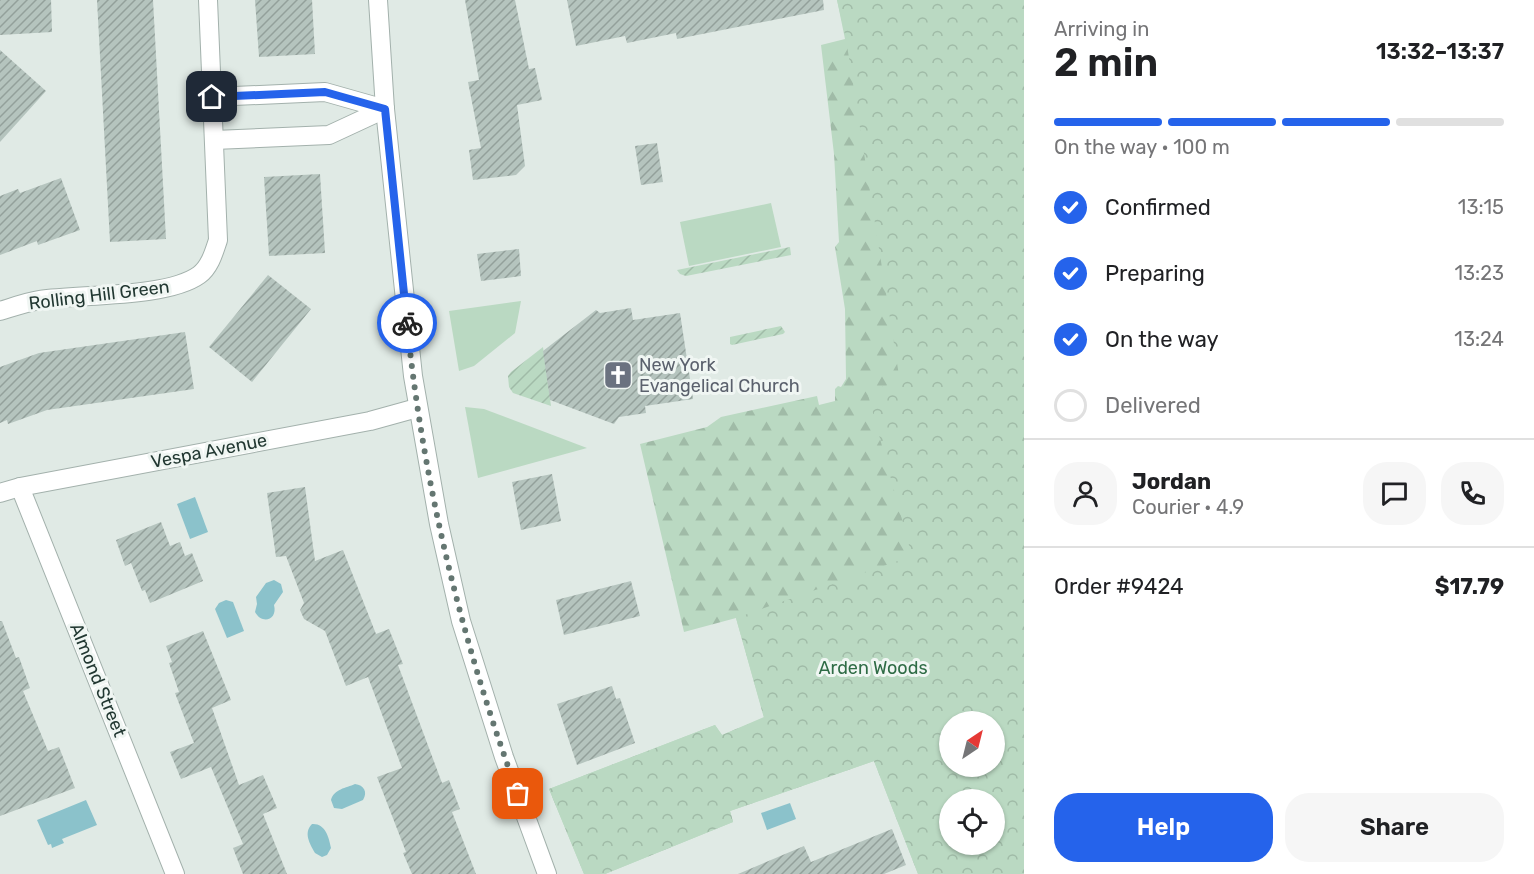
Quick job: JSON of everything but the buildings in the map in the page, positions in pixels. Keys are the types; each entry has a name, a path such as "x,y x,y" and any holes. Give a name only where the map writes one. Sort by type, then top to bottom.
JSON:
{"street":[{"name":"Rolling Hill Green","path":"0,311 39,300 162,289 182,285 201,274 213,257 218,240 208,0"},
{"path":"378,0 385,109 417,408 439,524 461,621 504,757 547,874"},
{"path":"212,97 325,92 385,109"},
{"path":"214,140 330,135 385,109"},
{"name":"Vespa Avenue","path":"0,494 20,487 370,421 417,408"},
{"name":"Almond Street","path":"20,487 175,874"}],"green space":[{"name":"Arden Woods","path":"837,0 1024,0 1024,874 918,874 874,761 730,811 733,822 605,874 584,874 549,789 715,725 722,735 764,717 736,618 684,632 640,444 707,427 721,417 817,396 819,405 835,401 835,389 838,386 841,387 846,379 845,309 835,247 839,242 834,154 821,45 845,39"},
{"name":"Arden Woods","path":"837,0 1024,0 1024,874 918,874 874,761 730,811 733,822 605,874 584,874 549,789 715,725 722,735 764,718 736,618 912,556 867,391 900,382 846,39"},
{"path":"771,203 781,247 689,266 680,222"},
{"path":"790,247 791,255 686,276 677,270"},
{"path":"521,301 515,333 474,366 459,371 449,311"},
{"path":"781,326 785,332 783,334 730,344 730,337"},
{"path":"543,347 551,406 513,393 509,387 508,376 511,372"},
{"path":"465,407 484,409 587,448 478,478"}],"water":[{"path":"195,497 208,532 190,539 177,504"},
{"path":"274,580 281,584 283,592 274,605 275,610 272,617 261,618 255,612 256,597 266,583"},
{"path":"226,600 233,602 244,631 227,638 215,609 219,603"},
{"path":"355,784 364,789 363,800 342,809 334,808 331,800 335,793"},
{"path":"86,800 97,825 62,839 64,843 52,848 51,844 48,845 37,820"},
{"path":"790,803 796,819 767,830 761,813"},
{"path":"312,824 323,828 329,839 331,848 327,855 322,857 315,853 308,838 309,827"}],"way so far":[{"path":"407,323 422,435 461,621 518,794"}],"place":[{"name":"New York Evangelical Church","path":"618,375"}],"route":[{"path":"212,97 325,92 385,109 407,323"}]}
